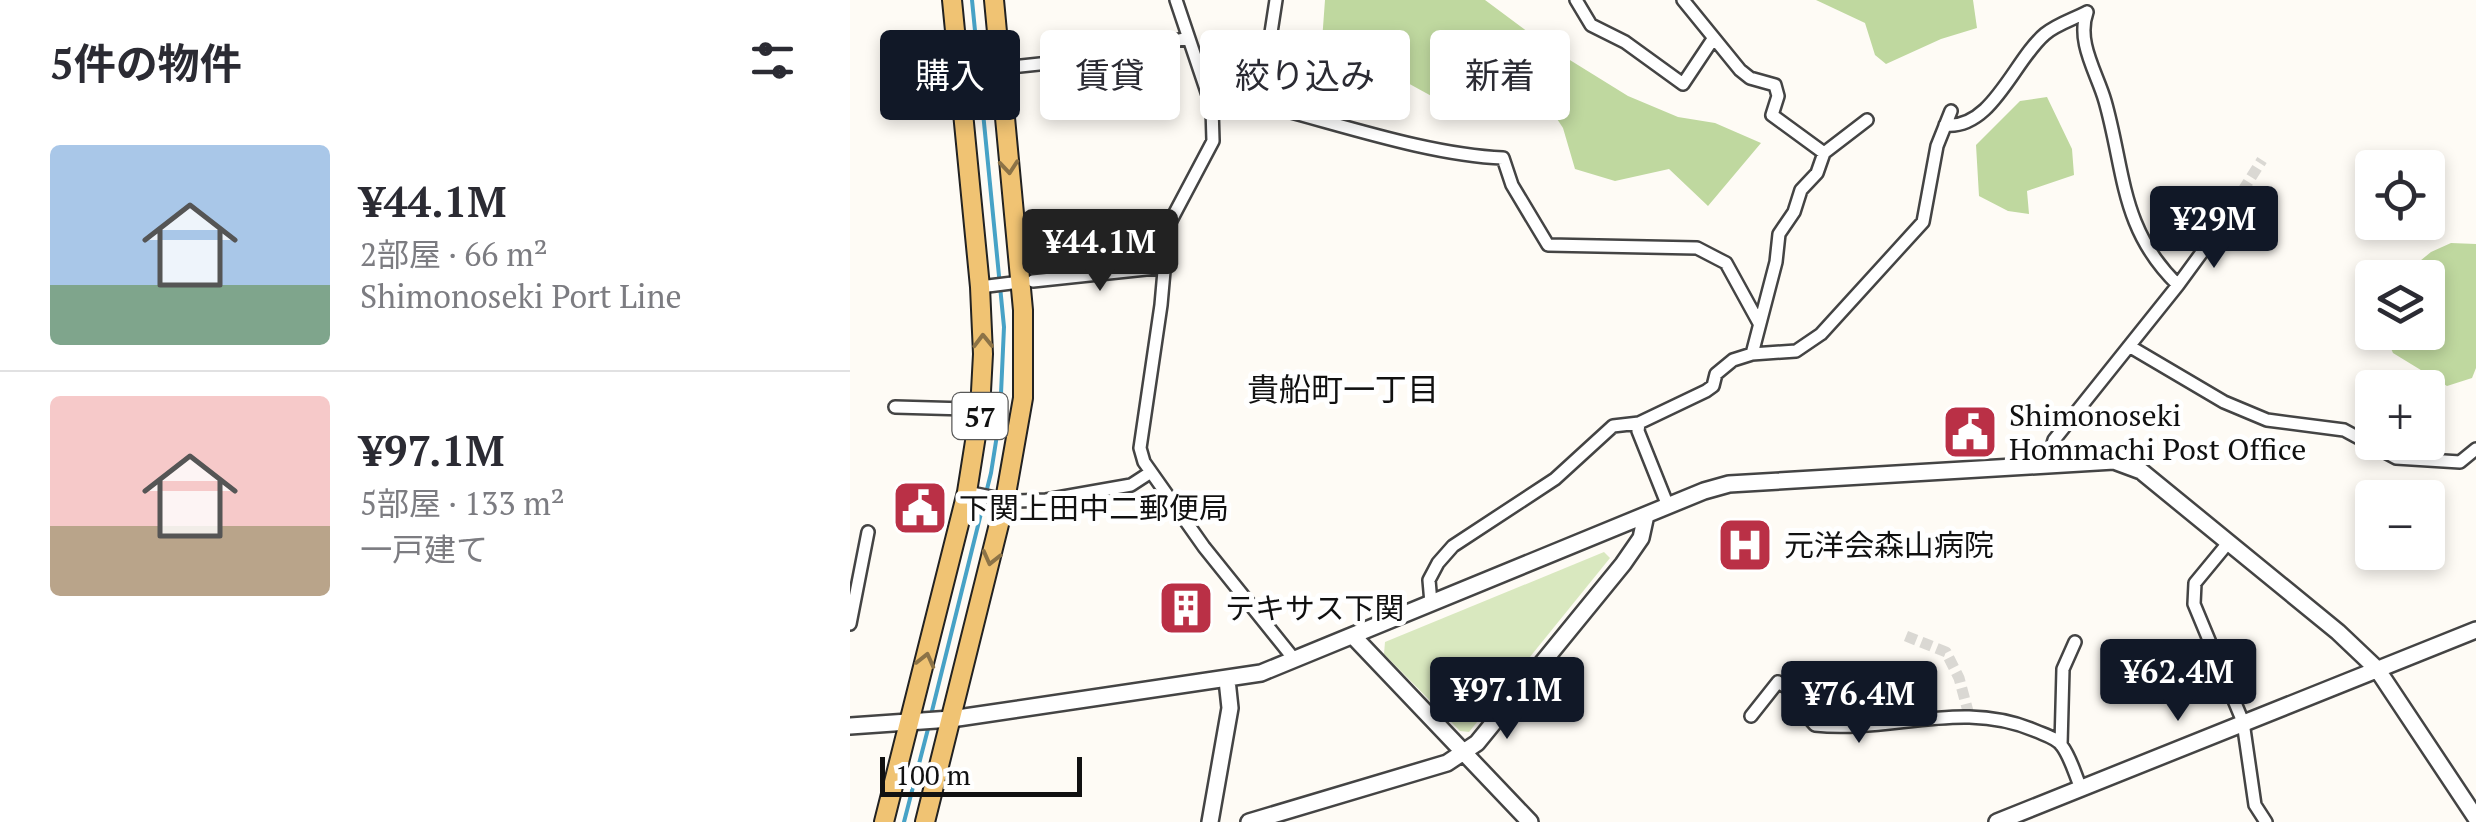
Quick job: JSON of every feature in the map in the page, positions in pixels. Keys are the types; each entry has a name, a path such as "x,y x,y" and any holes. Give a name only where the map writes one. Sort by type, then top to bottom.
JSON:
{"main road":[{"name":"57","path":"952,0 956,30"},
{"name":"57","path":"994,0 997,30"},
{"name":"57","path":"925,822 930,720 972,493 982,391 984,286 967,120"},
{"name":"57","path":"884,822 930,720 1006,500 1022,398 1021,282 1005,120"}],"street":[{"path":"1176,0 1212,106 1213,141 1172,214 1140,448 1150,472 1204,547 1294,658"},
{"path":"1276,0 1260,104 1476,157 1502,158 1512,185 1548,244 1697,248 1726,263 1759,323"},
{"path":"1576,0 1591,25 1625,42 1683,84 1713,39"},
{"path":"1682,0 1750,78 1775,85 1778,96 1772,115 1824,153"},
{"path":"1945,125 1956,126 1980,115 2048,31 2087,12 2084,24 2088,60 2106,108 2123,190 2153,257 2178,285"},
{"path":"1020,66 1096,58 1188,38"},
{"path":"1431,603 1430,580 1453,546 1556,479 1613,426 1639,423 1706,391 1713,386 1719,370 1733,360 1752,354 1796,351 1821,334 1923,222 1951,112"},
{"path":"1752,354 1767,300 1778,234 1797,205 1800,190 1817,173 1824,153 1866,120"},
{"path":"2047,463 2054,440 2216,233"},
{"path":"984,286 1165,267"},
{"path":"2129,346 2224,402 2266,420 2344,430 2396,458 2460,462 2476,449"},
{"path":"895,407 967,409"},
{"path":"1639,423 1638,431 1668,506"},
{"path":"850,726 930,720 1260,673 1704,491 1754,480 2097,460 2127,463 2338,632 2377,670 2476,818"},
{"path":"972,493 1006,500 1046,500 1130,486 1150,472"},
{"path":"1249,822 1291,816 1464,754 1623,564 1641,538 1646,516"},
{"path":"850,624 868,532"},
{"path":"2228,542 2193,588 2197,614 2242,722 2255,805 2266,822"},
{"path":"1997,822 2476,630"},
{"path":"1353,636 1530,822"},
{"path":"2075,642 2063,669 2061,744 2081,788"},
{"path":"1210,822 1230,708 1228,680"},
{"path":"1752,716 1778,682 1796,693 1802,710 1815,725 1857,726 1986,716 2033,730 2061,744"}],"green space":[{"path":"1325,0 1485,0 1525,30 1430,30 1430,95 1410,84 1410,30 1323,30"},
{"path":"1816,0 1973,0 1977,28 1941,39 1886,64 1875,55 1865,23"},
{"path":"1570,60 1628,96 1678,117 1715,123 1761,143 1708,206 1669,169 1615,181 1575,169 1558,120 1570,120"},
{"path":"2047,97 2072,149 2074,175 2027,191 2029,214 2008,211 1979,196 1976,145 2020,101"},
{"path":"2451,243 2476,244 2476,368 2472,378 2447,386 2445,370 2421,370 2392,350 2445,350 2445,260 2421,260"},
{"path":"1604,552 1610,558 1469,732 1460,731 1384,654 1385,642"}],"waterway":[{"path":"931,715 991,473 1000,416 1004,327 972,0"},
{"path":"904,822 929,725"}],"tunnel":[{"path":"2216,233 2262,160"},
{"path":"1906,636 1946,652 1959,678 1969,715"}],"place":[{"name":"Shimonoseki Hommachi Post Office","path":"1970,432"},
{"name":"下関上田中二郵便局","path":"920,508"},
{"name":"元洋会森山病院","path":"1745,545"},
{"name":"テキサス下関","path":"1186,608"}],"district":[{"name":"貴船町一丁目","path":"1343,389"}]}
